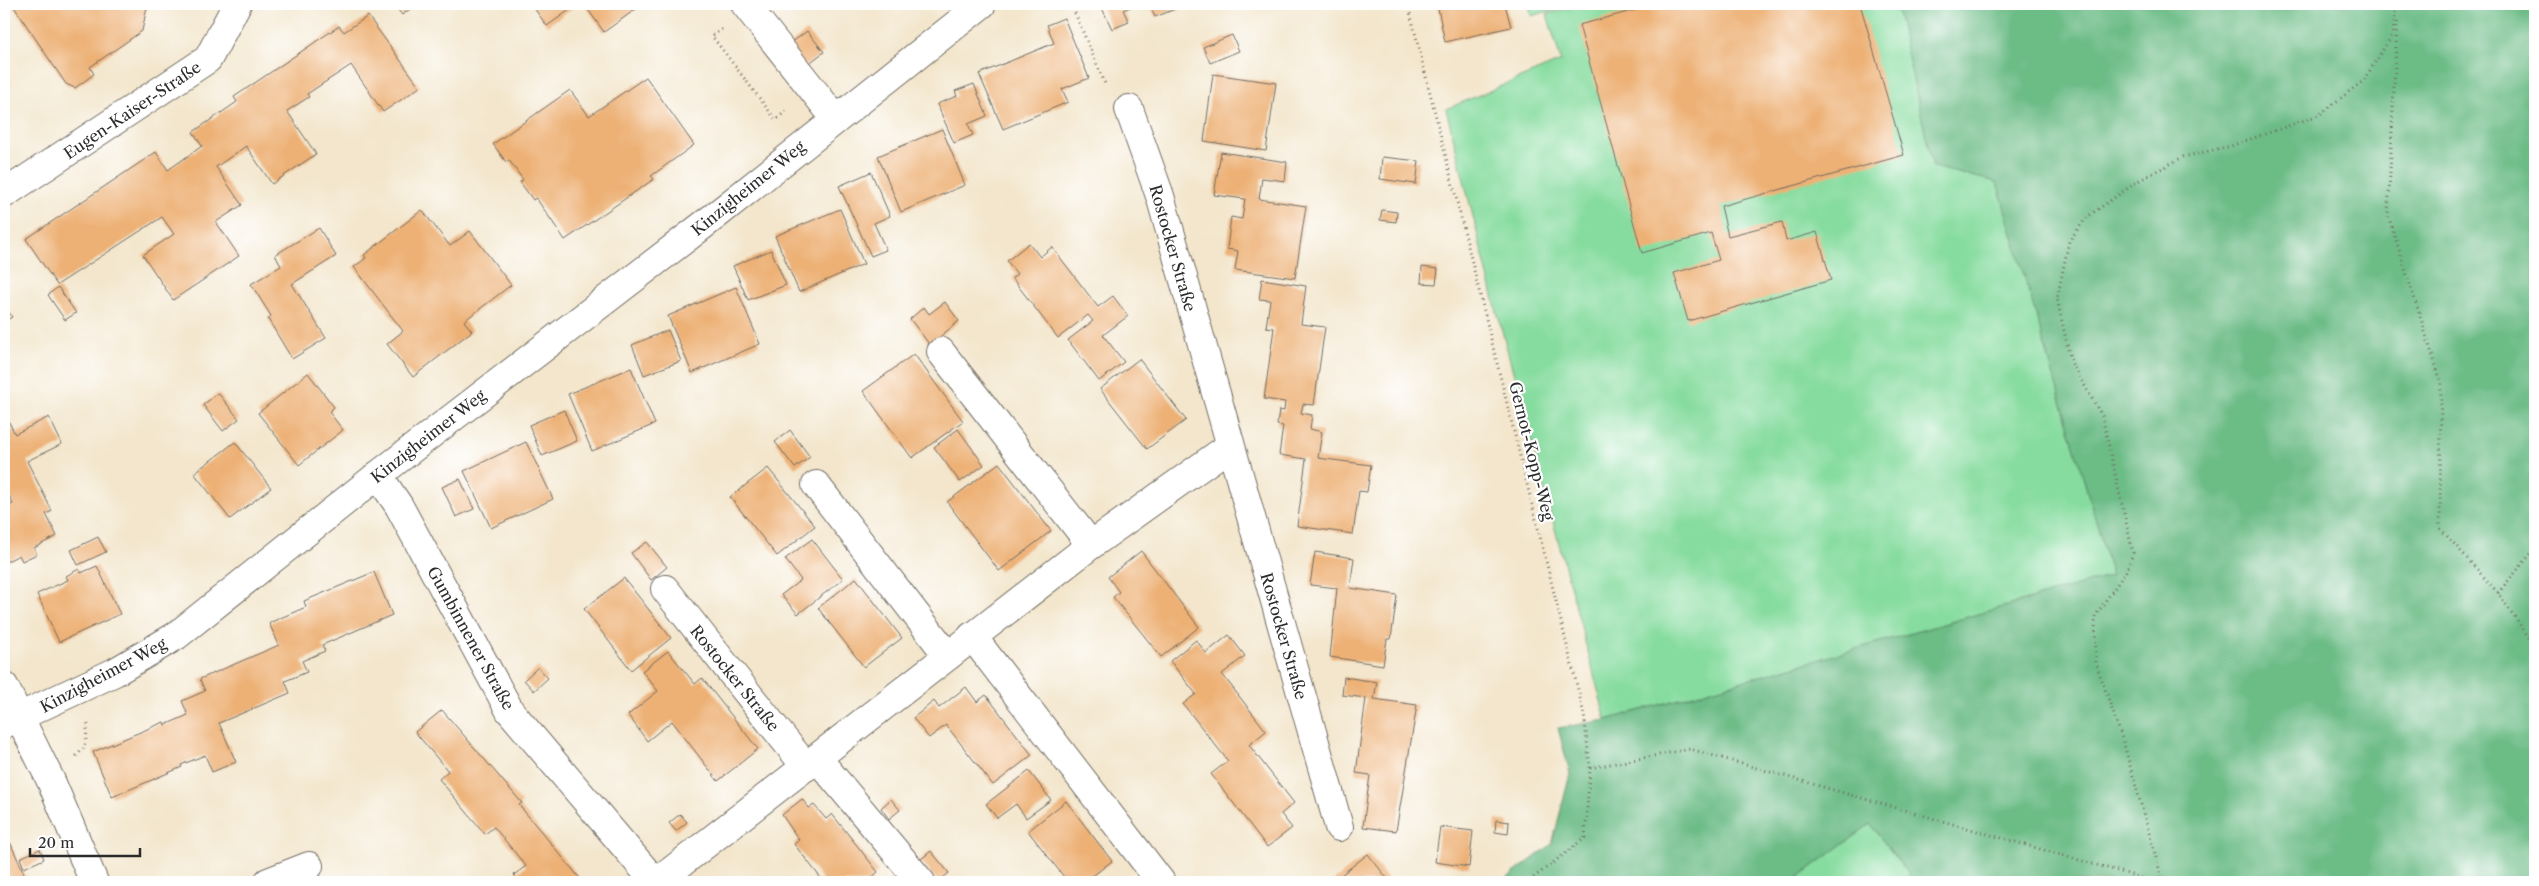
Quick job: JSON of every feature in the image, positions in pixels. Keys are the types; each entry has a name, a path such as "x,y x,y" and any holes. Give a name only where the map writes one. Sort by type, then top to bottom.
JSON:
{"street":[{"name":"Eugen-Kaiser-Straße","path":"4,194 208,59 237,4"},
{"name":"Kinzigheimer Weg","path":"12,721 80,690 176,636 378,475 715,216 835,118 982,4"},
{"path":"748,7 835,118"},
{"name":"Rostocker Straße","path":"1129,109 1160,196 1339,827"},
{"path":"941,352 1091,545"},
{"path":"656,882 1091,545 1230,446"},
{"name":"Gumbinnener Straße","path":"378,475 398,506 510,711 656,882"},
{"path":"816,485 948,656"},
{"name":"Rostocker Straße","path":"664,589 812,762 921,882"},
{"path":"972,636 1161,882"},
{"path":"4,686 12,721 51,781 94,882"},
{"path":"268,882 309,866"}],"path":[{"path":"1071,4 1107,88 1129,109"},
{"name":"Gernot-Kopp-Weg","path":"1408,4 1584,714 1590,768 1585,838 1528,882"},
{"path":"2397,4 2388,216 2441,382 2440,528 2498,593 2535,646"},
{"path":"2163,882 2123,742 2096,662 2096,616 2127,570 2133,553 2102,416 2071,362 2057,299 2069,241 2087,217 2138,181 2183,157 2231,146 2319,115 2363,81 2393,34 2397,4"},
{"path":"748,7 712,36 776,120 812,90"},
{"path":"2498,593 2535,549"},
{"path":"51,781 85,747 89,728 80,690"},
{"path":"1590,768 1690,749 2156,882"}],"green space":[{"path":"1529,4 1575,4 1531,16"},
{"path":"1584,4 1896,4 1933,167 1997,182 2112,576 1606,720 1496,308 1446,109 1561,61 1547,14"},
{"path":"1896,4 2535,4 2535,882 1915,882 1870,824 1792,882 1502,882 1552,844 1570,774 1558,728 1606,720 2112,576 1997,182 1933,167"},
{"path":"1870,824 1915,882 1792,882"}],"building":[{"path":"12,4 145,4 147,7 142,31 90,67 94,74 75,88 66,84"},
{"path":"393,4 417,4 402,15"},
{"path":"531,4 578,4 547,26"},
{"path":"584,4 643,4 604,32"},
{"path":"1100,4 1138,4 1123,10 1129,22 1112,29"},
{"path":"1149,4 1188,4 1155,17"},
{"path":"1437,4 1505,4 1511,27 1445,42"},
{"path":"1658,4 1860,4 1904,155 1721,206 1728,236 1782,222 1786,241 1817,232 1831,280 1688,321 1674,273 1719,260 1711,233 1642,253 1579,25"},
{"path":"368,16 420,87 383,112 351,65 307,94 309,97 287,111 316,154 272,184 246,146 216,167 242,205 216,222 239,256 173,300 143,255 174,234 162,217 57,285 26,239 156,152 168,170 202,146 193,132 237,102 234,97 339,26 344,32"},
{"path":"1064,18 1089,78 1062,89 1068,102 1003,129 979,74 1054,43 1047,25"},
{"path":"807,31 824,52 804,67 787,46"},
{"path":"1232,35 1239,51 1210,63 1203,47"},
{"path":"1213,74 1276,83 1266,151 1204,141"},
{"path":"646,77 694,145 651,176 654,179 565,240 536,198 533,200 520,182 523,180 509,160 506,162 493,144 570,90 589,116"},
{"path":"974,84 987,116 968,124 973,135 954,143 937,104 957,96 955,91"},
{"path":"942,129 965,185 901,212 878,156"},
{"path":"1221,152 1287,162 1285,181 1262,178 1259,199 1306,206 1295,278 1235,270 1238,251 1227,249 1231,217 1242,219 1245,199 1214,195"},
{"path":"1382,157 1419,161 1416,184 1380,179"},
{"path":"871,172 890,216 874,223 886,250 871,256 839,186"},
{"path":"840,209 864,264 799,292 775,236"},
{"path":"422,210 450,246 470,231 511,285 464,321 472,331 413,377 387,344 403,331 354,267 366,258 364,255"},
{"path":"1382,210 1397,212 1396,222 1380,220"},
{"path":"319,228 336,256 292,284 326,338 292,359 268,319 271,316 251,284 281,266 275,255"},
{"path":"1029,243 1040,257 1052,247 1098,307 1113,296 1128,316 1103,335 1124,362 1099,381 1068,340 1093,321 1088,315 1058,338 1012,278 1017,274 1007,261"},
{"path":"771,250 786,285 748,300 733,266"},
{"path":"1422,267 1438,269 1436,284 1421,283"},
{"path":"1262,279 1306,286 1301,324 1325,327 1314,405 1303,404 1301,413 1312,415 1310,429 1322,432 1318,458 1371,465 1367,492 1359,491 1353,534 1297,526 1306,459 1279,455 1283,426 1277,425 1279,410 1284,411 1285,402 1264,399 1274,328 1266,327 1270,300 1259,299"},
{"path":"58,287 76,313 65,320 48,295"},
{"path":"736,287 760,344 692,373 668,316"},
{"path":"945,302 959,321 930,345 910,319 924,307 929,314"},
{"path":"4,304 12,317 4,322"},
{"path":"668,330 681,361 644,375 632,345"},
{"path":"914,354 963,421 912,458 863,391"},
{"path":"1139,359 1186,420 1147,449 1100,389"},
{"path":"631,368 655,424 592,451 568,394"},
{"path":"308,373 334,407 329,412 343,430 299,465 258,413"},
{"path":"218,393 239,419 223,431 203,405"},
{"path":"564,410 577,441 542,456 529,425"},
{"path":"4,412 15,434 49,417 62,444 27,461 52,511 46,514 57,536 34,548 37,554 22,561 19,555 4,563 4,508 13,504 4,485"},
{"path":"958,429 984,465 960,482 934,447"},
{"path":"790,430 810,457 795,468 775,442"},
{"path":"235,442 271,488 230,519 194,473"},
{"path":"526,442 553,499 491,528 464,471"},
{"path":"999,463 1051,531 999,571 947,502"},
{"path":"768,468 815,526 777,556 730,497"},
{"path":"460,479 474,509 456,517 442,487"},
{"path":"98,537 106,552 78,565 71,550"},
{"path":"812,539 843,579 798,614 781,595 801,580 785,559"},
{"path":"647,542 667,567 651,580 631,553"},
{"path":"1141,551 1199,627 1161,657 1113,597 1119,592 1108,577"},
{"path":"1315,552 1354,558 1350,588 1397,595 1391,639 1387,639 1383,665 1330,657 1337,588 1310,585"},
{"path":"97,566 120,614 59,642 37,594 68,580 66,576 79,569 81,573"},
{"path":"374,572 392,615 322,645 325,651 302,661 307,672 285,681 290,693 219,723 236,762 212,772 205,755 112,797 93,752 164,722 165,725 188,715 182,701 205,691 200,679 279,645 269,623 306,607 304,601"},
{"path":"624,578 671,638 631,670 584,609"},
{"path":"856,578 902,638 864,667 818,608"},
{"path":"1229,635 1245,656 1222,674 1266,731 1249,745 1294,803 1281,814 1292,828 1267,847 1211,774 1228,761 1183,704 1196,694 1170,661 1196,640 1206,653"},
{"path":"668,651 695,684 702,678 758,749 718,781 672,721 647,741 628,715 658,691 642,671"},
{"path":"538,667 548,678 534,691 524,680"},
{"path":"1344,677 1377,682 1374,699 1417,705 1396,831 1363,827 1370,775 1356,773 1366,698 1342,695"},
{"path":"966,687 977,702 986,695 1032,755 993,785 946,725 929,738 913,718 934,701 939,708"},
{"path":"442,710 522,803 519,805 583,882 520,882 514,875 526,866 494,827 485,834 439,779 448,771 415,732"},
{"path":"1029,771 1051,800 1026,818 1016,804 997,818 986,804"},
{"path":"802,799 809,808 814,805 826,819 832,814 878,872 870,879 873,882 824,882 794,844 799,840 782,815"},
{"path":"891,799 900,810 889,819 881,808"},
{"path":"1066,801 1112,861 1085,882 1068,882 1028,831"},
{"path":"680,814 687,822 676,831 669,823"},
{"path":"1496,820 1509,822 1508,834 1495,832"},
{"path":"1440,827 1473,831 1469,867 1435,862"},
{"path":"8,838 28,882 4,882 4,840"},
{"path":"40,849 44,859 24,868 20,858"},
{"path":"931,851 949,873 938,882 920,860"},
{"path":"1368,854 1390,882 1332,882"},
{"path":"1111,877 1116,882 1104,882"}]}
